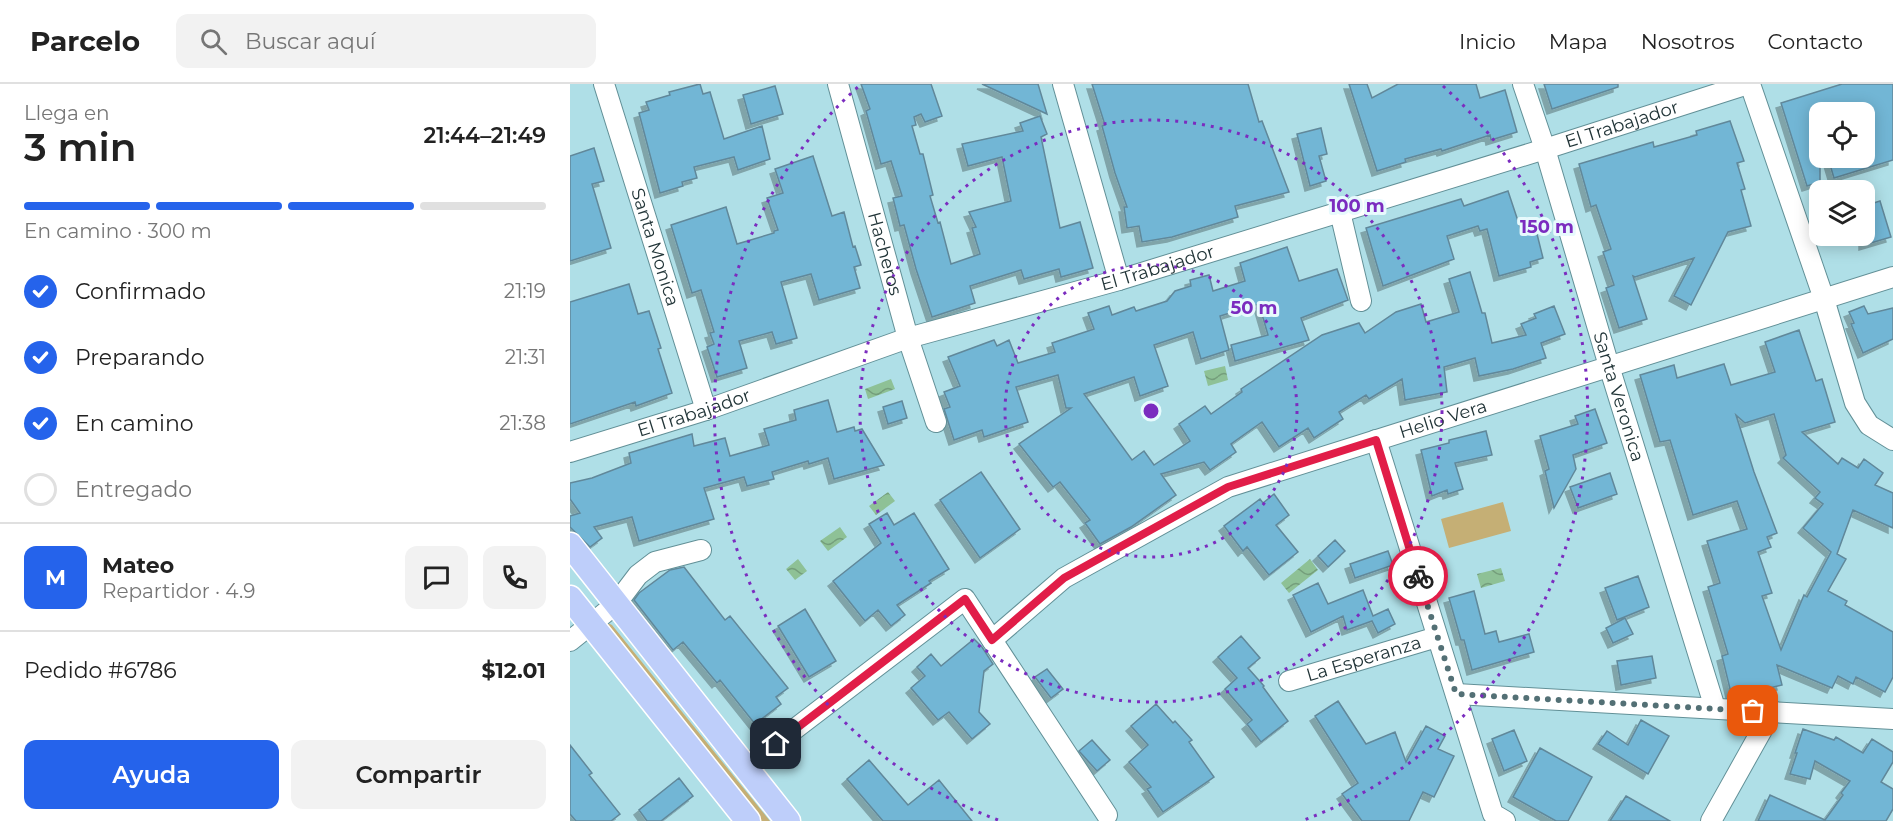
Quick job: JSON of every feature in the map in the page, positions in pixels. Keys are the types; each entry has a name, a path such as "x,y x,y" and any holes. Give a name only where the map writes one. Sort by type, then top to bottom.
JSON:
{"main road":[{"path":"570,545 788,821"},
{"path":"570,598 748,821"}],"street":[{"name":"Santa Monica","path":"604,84 706,410"},
{"name":"Hacheros","path":"838,84 908,338 936,422"},
{"path":"1063,84 1119,280"},
{"name":"Santa Veronica","path":"1523,84 1545,149 1609,366 1715,708"},
{"name":"El Trabajador","path":"570,452 706,410 908,338 1119,280 1749,84"},
{"path":"1749,84 1824,299 1855,403 1869,425 1893,440"},
{"path":"1340,212 1361,301"},
{"name":"Helio Vera","path":"992,640 1064,578 1228,487 1893,277"},
{"path":"1376,440 1456,694 1492,819"},
{"path":"570,641 616,603 638,575 655,562 701,550"},
{"path":"745,767 965,599 1107,815"},
{"name":"La Esperanza","path":"1289,681 1437,637"},
{"path":"1456,694 1893,719"},
{"path":"1711,821 1772,712"}],"shaded area":[{"path":"1503,502 1511,531 1449,548 1441,519"},
{"path":"608,623 612,625 770,821 761,821 607,630"}],"water":[{"path":"1225,366 1228,380 1208,386 1204,371"},
{"path":"891,379 895,389 868,399 865,389"},
{"path":"888,492 895,501 876,515 869,506"},
{"path":"840,527 847,537 828,551 820,541"},
{"path":"798,559 807,571 795,580 786,569"},
{"path":"1310,559 1318,570 1289,593 1281,583"},
{"path":"1501,568 1505,581 1481,588 1477,574"}],"building":[{"path":"700,84 703,94 710,92 724,139 762,126 770,159 738,170 734,157 694,167 697,178 682,182 683,186 660,193 639,113 649,110 646,102 670,95 669,92"},
{"path":"861,84 931,84 942,116 925,122 921,114 914,117 916,125 912,126 920,154 923,154 933,195 930,196 938,223 940,222 951,264 980,254 972,228 976,227 969,212 1011,201 1002,157 968,166 962,144 1023,131 1020,123 1040,116 1047,134 1041,137 1060,228 1080,222 1093,268 1061,277 1059,269 1024,279 1021,270 970,286 975,303 932,317 904,225 900,226 893,198 902,196 891,161 881,164 866,111 870,109"},
{"path":"982,84 1038,84 1047,114"},
{"path":"1092,84 1248,84 1259,122 1262,121 1289,192 1235,206 1238,217 1172,237 1142,242 1139,226 1127,228 1124,207 1127,207 1115,173 1102,126 1105,125"},
{"path":"1349,84 1367,84 1372,98 1398,84 1476,84 1480,98 1505,90 1517,132 1491,140 1490,135 1442,151 1441,149 1405,159 1406,162 1377,171"},
{"path":"1544,84 1618,84 1618,87 1552,109"},
{"path":"1842,84 1893,84 1893,160 1875,165 1875,102 1809,102 1809,168 1820,168 1820,180 1809,180 1807,186 1781,103"},
{"path":"775,86 783,114 751,124 743,95"},
{"path":"1730,121 1744,161 1737,163 1745,189 1741,190 1751,226 1728,232 1691,305 1674,296 1694,258 1633,276 1647,319 1619,328 1606,288 1614,285 1603,252 1611,249 1596,205 1591,207 1579,164 1653,142 1654,147 1697,135 1696,131"},
{"path":"1321,128 1327,154 1319,156 1326,181 1310,186 1297,134"},
{"path":"594,148 604,181 592,184 611,248 570,261 570,156"},
{"path":"813,156 832,216 844,212 853,247 855,246 861,265 854,267 860,288 819,300 811,274 781,282 797,338 776,344 772,332 739,341 747,368 717,377 707,347 714,344 710,333 714,332 701,290 692,293 671,225 726,207 737,244 774,233 778,230 767,198 783,193 775,169"},
{"path":"1831,168 1867,168 1834,178"},
{"path":"1508,191 1521,230 1535,226 1543,258 1530,262 1531,267 1499,276 1487,229 1480,231 1478,226 1447,236 1454,259 1383,286 1366,228 1461,199 1464,206"},
{"path":"1880,201 1891,237 1875,242 1875,203"},
{"path":"1287,247 1299,281 1337,269 1348,300 1301,318 1309,340 1235,361 1231,345 1268,335 1259,304 1220,316 1229,350 1201,359 1193,332 1154,345 1168,386 1140,396 1134,377 1084,394 1132,460 1144,451 1154,465 1190,441 1179,424 1205,406 1211,414 1242,392 1241,389 1322,335 1359,323 1365,333 1396,312 1421,304 1426,322 1459,312 1449,279 1470,272 1482,313 1485,313 1492,343 1526,335 1521,324 1536,318 1534,314 1554,306 1565,334 1541,343 1546,358 1513,369 1479,376 1475,358 1444,367 1447,392 1405,400 1402,379 1369,399 1366,395 1339,412 1343,419 1314,438 1308,428 1279,447 1262,422 1231,444 1236,452 1210,470 1204,462 1161,474 1176,495 1131,527 1100,544 1085,523 1090,520 1060,482 1053,487 1019,444 1071,408 1066,408 1058,375 1016,387 1028,422 984,437 982,430 954,440 944,409 950,407 944,392 960,386 948,357 994,340 997,346 1009,340 1018,363 1055,352 1052,343 1094,329 1088,313 1109,306 1112,315 1134,307 1136,311 1167,301 1175,291 1191,286 1190,280 1209,275 1213,291 1245,281 1240,263"},
{"path":"629,284 638,314 649,311 672,393 636,406 635,402 570,424 570,302"},
{"path":"1864,306 1868,314 1893,308 1893,339 1863,353 1851,324 1854,323 1849,312"},
{"path":"1799,330 1816,381 1822,379 1835,422 1802,432 1838,464 1842,458 1858,468 1864,459 1883,473 1875,485 1893,493 1893,528 1853,510 1837,554 1846,559 1828,591 1847,601 1845,605 1893,632 1893,677 1885,692 1856,677 1853,684 1838,676 1832,688 1777,665 1782,685 1732,697 1722,656 1728,654 1708,587 1720,583 1707,541 1747,529 1737,501 1693,515 1670,440 1660,442 1640,375 1674,365 1677,378 1724,364 1731,385 1775,372 1765,342","holes":["1774,414 1786,455 1783,458 1820,492 1815,498 1823,504 1803,528 1831,552 1807,597 1804,595 1781,650 1762,596 1772,593 1758,552 1771,547 1767,537 1777,533 1736,415 1745,423"]},
{"path":"828,400 837,432 854,427 855,431 862,429 884,465 834,479 828,458 809,464 808,461 772,472 774,479 747,486 744,477 704,488 714,519 639,541 632,517 594,527 602,538 590,547 570,527 570,516 580,513 570,499 570,483 592,478 631,463 629,453 692,434 694,446 725,438 730,456 769,445 764,429 796,420 794,410"},
{"path":"902,401 907,418 888,424 883,407"},
{"path":"1595,409 1607,443 1573,455 1576,469 1554,508 1545,471 1549,469 1540,436 1578,424 1575,416"},
{"path":"1486,431 1492,455 1455,463 1463,489 1448,494 1447,490 1432,496 1421,450"},
{"path":"981,472 1020,529 980,558 940,500"},
{"path":"1610,473 1617,494 1578,508 1570,487"},
{"path":"1274,494 1289,515 1276,525 1298,552 1269,575 1247,547 1243,551 1224,526 1260,499 1263,503"},
{"path":"887,513 894,525 914,513 949,569 897,605 905,615 891,626 878,610 865,621 833,581 881,543 869,524"},
{"path":"1335,540 1345,551 1328,567 1318,556"},
{"path":"1388,551 1393,565 1355,578 1350,564"},
{"path":"684,567 725,620 730,616 788,688 776,697 781,704 755,724 720,680 717,683 683,642 673,650 634,600 639,593 670,570"},
{"path":"1638,576 1649,607 1617,620 1605,588"},
{"path":"1318,583 1328,604 1363,590 1373,616 1388,609 1395,624 1378,633 1372,621 1347,630 1343,616 1311,632 1293,595"},
{"path":"1474,591 1485,634 1496,631 1499,642 1529,634 1534,652 1472,670 1449,598"},
{"path":"805,609 836,661 809,677 778,626"},
{"path":"1625,618 1633,634 1613,643 1606,628"},
{"path":"1241,636 1260,658 1248,668 1264,686 1288,721 1261,742 1247,724 1252,720 1225,689 1237,678 1218,657"},
{"path":"974,639 993,664 984,671 979,712 990,724 972,739 949,712 938,720 911,688 925,676 917,667 931,654 941,666"},
{"path":"1652,656 1656,678 1621,685 1617,661"},
{"path":"1047,669 1063,689 1051,698 1035,677"},
{"path":"1338,701 1366,744 1395,732 1406,762 1426,726 1445,736 1438,749 1454,756 1434,797 1423,792 1409,821 1362,821 1342,794 1358,783 1315,716"},
{"path":"1156,704 1192,740 1189,742 1214,777 1163,812 1147,789 1151,787 1129,762 1148,745 1131,726"},
{"path":"1641,720 1669,736 1648,774 1598,744 1607,731 1628,745"},
{"path":"1803,729 1834,740 1836,737 1863,753 1872,739 1893,752 1893,762 1881,782 1893,789 1893,809 1886,821 1758,821 1770,795 1825,820 1850,781 1815,761 1810,779 1790,774"},
{"path":"1514,730 1527,761 1504,771 1492,739"},
{"path":"1092,740 1110,760 1097,771 1079,751"},
{"path":"570,745 592,773 589,775 620,814 611,821 576,821 570,814"},
{"path":"1540,748 1592,777 1568,821 1556,821 1513,797"},
{"path":"869,760 908,805 939,780 972,821 883,821 847,779"},
{"path":"679,778 693,796 661,821 647,821 639,810"},
{"path":"1626,796 1670,821 1610,821"}],"way so far":[{"path":"1418,576 1456,694 1753,711"}],"route":[{"path":"776,744 965,599 992,640 1064,578 1228,487 1376,440 1418,576"}]}
